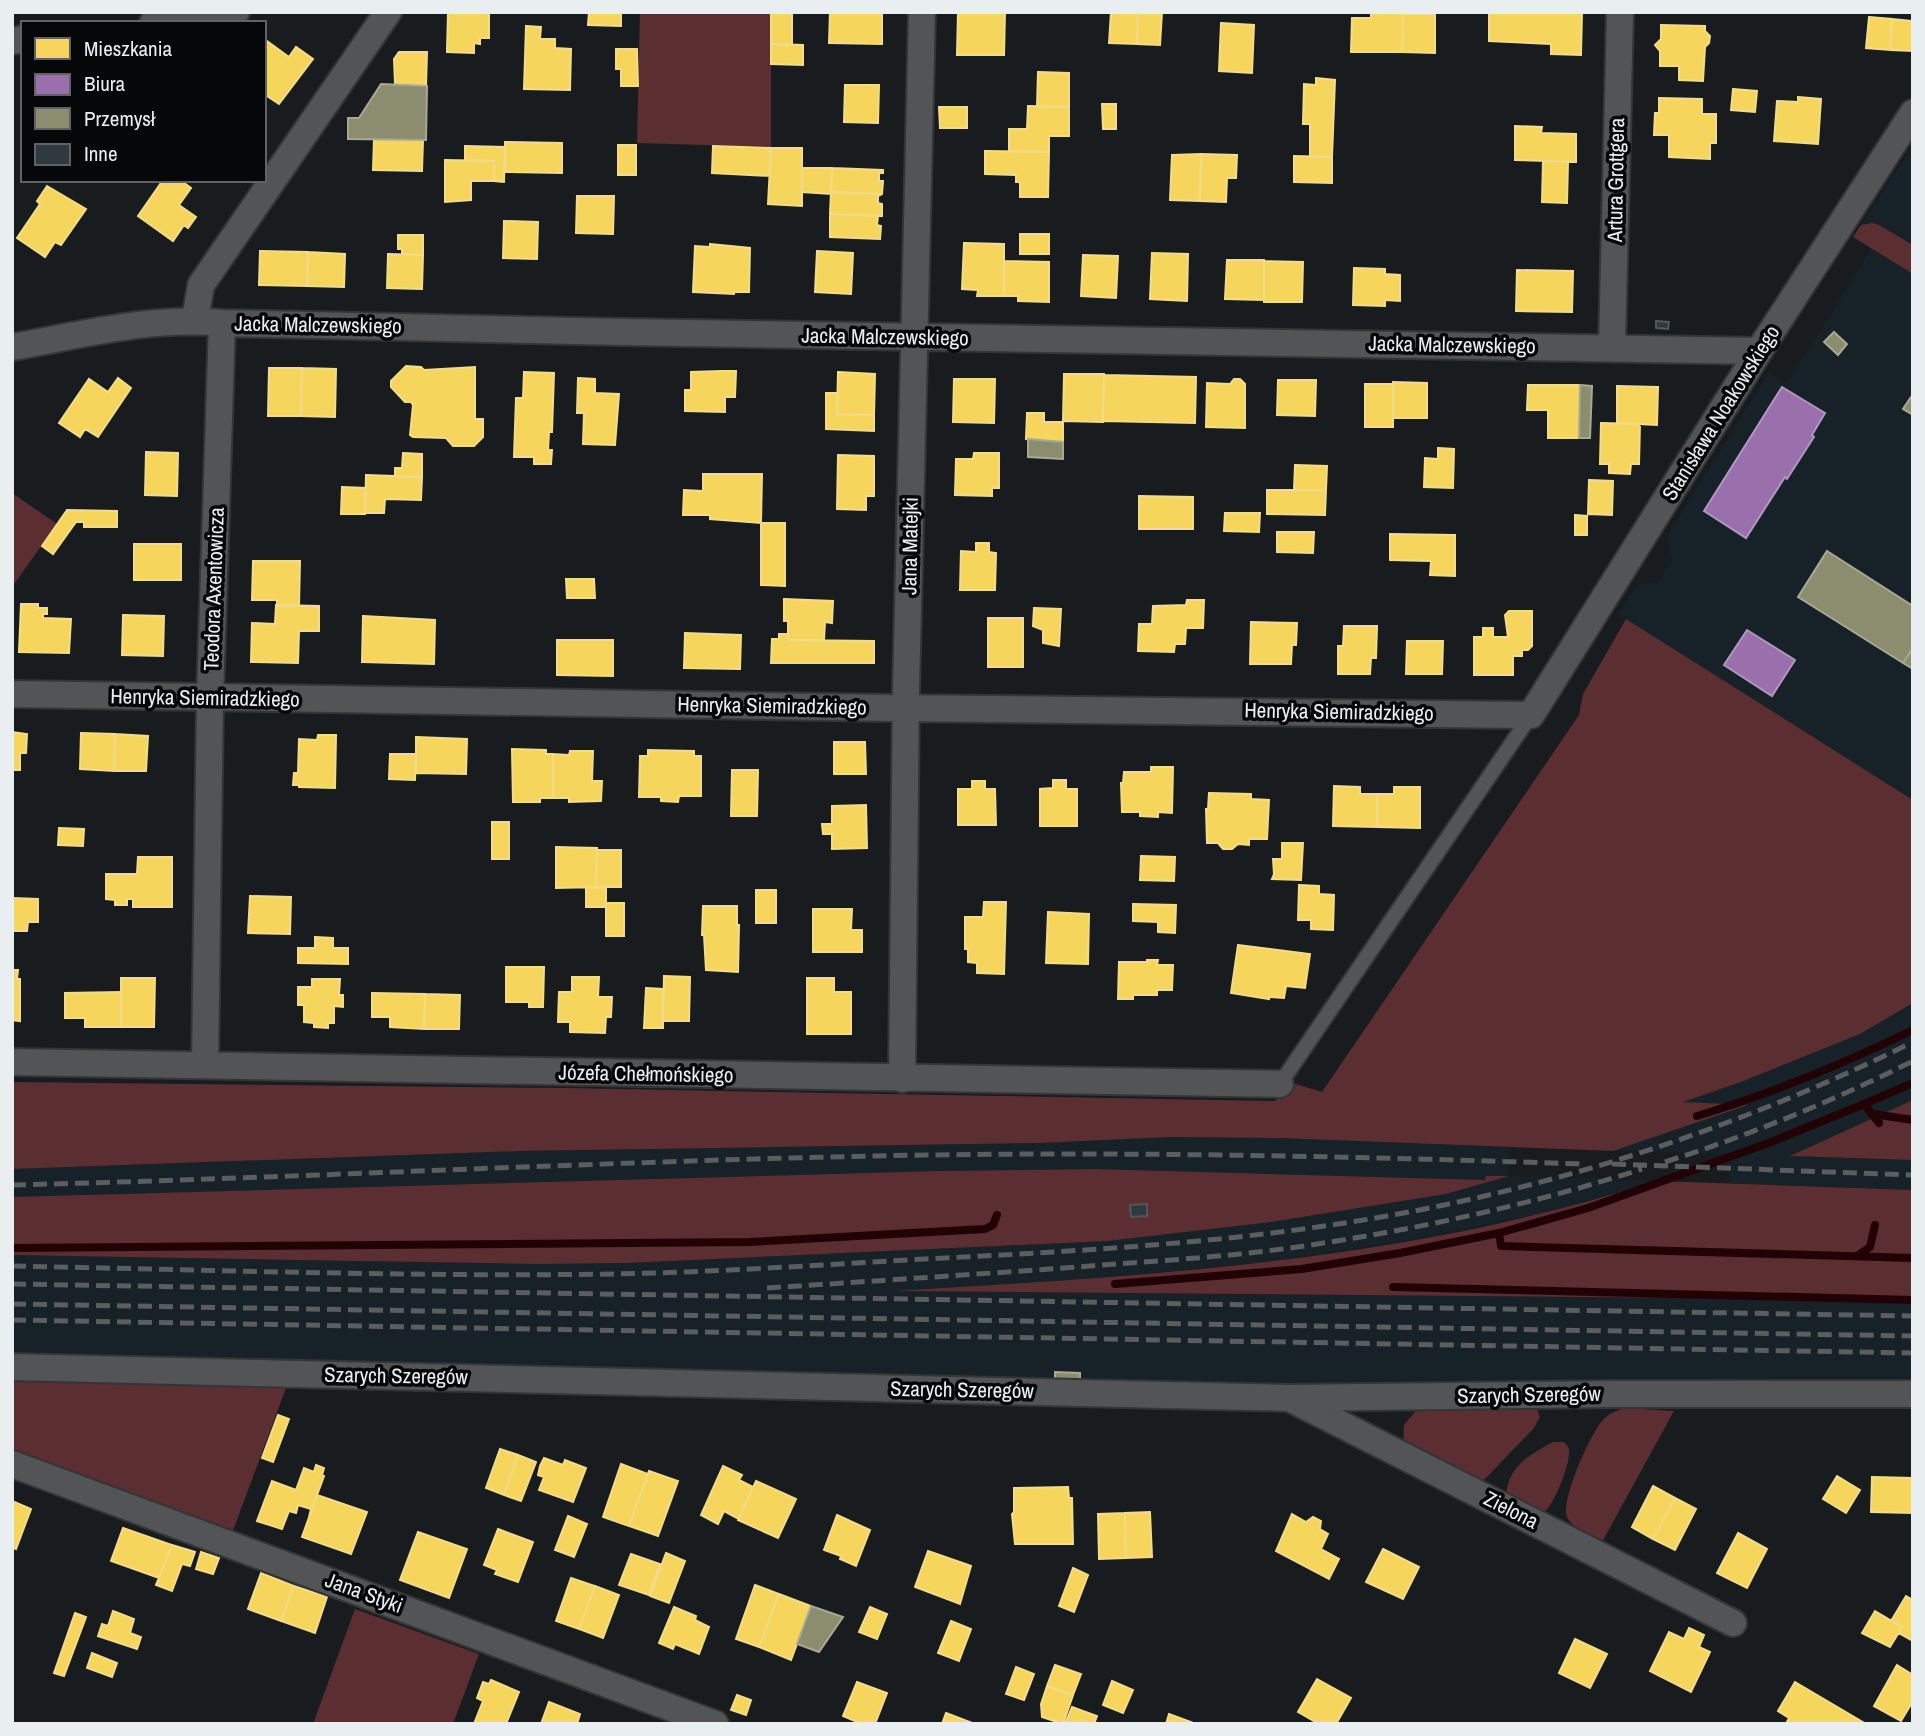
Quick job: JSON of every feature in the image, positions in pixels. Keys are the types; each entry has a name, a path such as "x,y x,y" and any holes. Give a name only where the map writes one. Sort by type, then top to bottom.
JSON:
{"street":[{"path":"168,21 236,12"},
{"path":"195,320 201,285 388,12"},
{"name":"Jana Matejki","path":"902,1079 922,12"},
{"name":"Artura Grottgera","path":"1612,347 1620,12"},
{"name":"Stanisława Noakowskiego","path":"1531,715 1759,351 1913,113"},
{"name":"Jacka Malczewskiego","path":"12,347 122,328 195,320 222,323 915,337 1759,351"},
{"name":"Teodora Axentowicza","path":"205,1065 210,698 222,323"},
{"name":"Henryka Siemiradzkiego","path":"12,694 1531,715"},
{"name":"Józefa Chełmońskiego","path":"12,1062 1280,1084"},
{"name":"Szarych Szeregów","path":"12,1367 1289,1398 1913,1394"},
{"name":"Zielona","path":"1289,1398 1733,1623"},
{"name":"Jana Styki","path":"12,1465 260,1554 715,1724"}],"lane":[{"path":"1280,1084 1531,715"}],"shaded area":[{"path":"640,12 771,12 771,147 637,143"},
{"path":"1913,146 1913,800 1618,614 1638,584 1658,582 1672,560 1666,537 1769,373 1787,383 1834,309 1871,249 1853,237"},
{"path":"1872,223 1913,245 1913,274 1853,237 1861,225"},
{"path":"12,493 57,524 12,587"},
{"path":"1626,619 1913,800 1913,1003 1860,1034 1741,1082 1683,1102 1748,1105 1613,1151 1279,1138 1170,1137 1039,1143 520,1151 12,1169 12,1082 563,1088 1275,1101 1292,1083 1322,1092 1579,715 1583,694"},
{"path":"1913,1003 1913,1100 1793,1156 1913,1160 1913,1190 1729,1183 1729,1154 1613,1151 1745,1106 1680,1102 1741,1082 1860,1034"},
{"path":"1913,1100 1913,1160 1790,1156"},
{"path":"1170,1137 1279,1138 1510,1147 1509,1176 1655,1181 1545,1213 1410,1240 1264,1262 1056,1282 909,1291 1913,1300 1913,1378 1821,1377 1554,1384 1118,1386 12,1360 12,1255 535,1264 627,1263 1108,1241 1271,1222 1446,1194 1506,1177 1486,1176 1486,1180 1095,1169 938,1171 12,1197 12,1169 520,1151 1039,1143"},
{"path":"1095,1169 1485,1180 1486,1176 1509,1176 1446,1194 1271,1222 1108,1241 627,1263 535,1264 12,1255 12,1197"},
{"path":"1655,1181 1913,1190 1913,1300 894,1291 1182,1271 1374,1247 1469,1230 1562,1208"},
{"path":"12,1376 287,1380 230,1533 12,1455"},
{"path":"1528,1405 1537,1409 1540,1417 1534,1428 1482,1482 1403,1448 1404,1425 1418,1408"},
{"path":"1625,1408 1674,1411 1602,1542 1573,1525 1567,1517 1568,1497 1577,1468 1597,1428 1607,1416"},
{"path":"1553,1442 1564,1442 1568,1447 1567,1465 1549,1507 1534,1516 1506,1496 1508,1486 1521,1463"},
{"path":"355,1609 479,1654 453,1724 313,1724"}],"building: Mieszkania":[{"path":"448,12 489,12 489,38 480,38 480,44 474,43 474,53 447,52"},
{"path":"589,12 621,12 621,26 588,25"},
{"path":"771,12 792,12 792,45 771,44"},
{"path":"830,12 882,12 882,44 829,43"},
{"path":"958,12 1005,12 1004,55 957,55"},
{"path":"1111,12 1138,12 1137,44 1109,43"},
{"path":"1138,12 1162,12 1160,45 1137,44"},
{"path":"1371,12 1403,14 1402,52 1351,52 1352,18 1371,18"},
{"path":"1489,12 1582,12 1581,55 1551,54 1551,44 1489,41"},
{"path":"1403,14 1435,14 1435,53 1402,52"},
{"path":"1869,17 1892,19 1890,50 1866,48"},
{"path":"1892,19 1913,19 1913,51 1890,50"},
{"path":"1221,23 1254,25 1252,73 1219,71"},
{"path":"1661,25 1705,26 1705,31 1710,36 1705,47 1703,81 1679,80 1679,66 1660,66 1660,51 1655,45 1661,39"},
{"path":"526,26 541,27 540,39 555,39 555,48 571,49 570,90 524,89"},
{"path":"266,42 289,57 296,47 313,59 279,104 266,95"},
{"path":"771,44 803,45 803,65 771,64"},
{"path":"616,49 637,49 638,86 621,86 621,69 616,69"},
{"path":"399,52 427,52 426,86 395,84 394,59"},
{"path":"1038,72 1069,73 1069,107 1037,107"},
{"path":"1316,78 1335,80 1332,157 1310,156 1310,124 1303,124 1304,84 1316,85"},
{"path":"845,85 879,85 878,123 844,122"},
{"path":"1733,89 1757,91 1755,112 1731,110"},
{"path":"1798,97 1821,99 1818,144 1774,141 1777,101 1798,102"},
{"path":"1659,98 1702,99 1702,114 1716,114 1716,143 1710,143 1710,159 1669,157 1669,135 1654,135"},
{"path":"1102,104 1116,104 1116,129 1103,129"},
{"path":"1028,106 1069,107 1069,136 1049,136 1049,152 1009,151 1009,129 1027,129"},
{"path":"939,107 967,107 967,128 940,128"},
{"path":"1515,126 1542,127 1541,133 1576,134 1576,162 1515,160"},
{"path":"374,139 423,140 422,171 373,170"},
{"path":"505,142 562,143 562,173 505,172"},
{"path":"618,145 636,145 636,175 618,175"},
{"path":"465,146 505,147 504,182 494,181 494,161 465,160"},
{"path":"713,146 771,148 770,176 712,173"},
{"path":"771,148 802,148 802,206 768,204"},
{"path":"985,151 1049,152 1048,197 1020,197 1020,182 1016,182 1016,175 985,174"},
{"path":"1201,154 1200,201 1170,200 1172,155"},
{"path":"1201,154 1237,155 1236,178 1227,178 1226,202 1200,201"},
{"path":"1294,156 1332,157 1332,183 1294,182"},
{"path":"445,160 494,161 494,181 471,181 471,200 445,202"},
{"path":"1543,161 1568,162 1567,203 1542,202"},
{"path":"802,168 832,168 831,194 802,192"},
{"path":"832,168 883,170 883,173 879,173 879,181 883,181 882,194 831,192"},
{"path":"162,182 183,182 191,188 179,205 196,217 188,228 184,225 173,241 138,216"},
{"path":"47,186 86,209 61,245 55,242 45,257 17,238 40,204 37,201"},
{"path":"831,192 882,194 878,196 878,203 882,204 882,216 830,214"},
{"path":"577,196 614,196 613,234 576,233"},
{"path":"830,214 878,216 877,225 881,226 880,239 830,237"},
{"path":"504,221 538,222 537,259 503,258"},
{"path":"1020,234 1049,234 1049,254 1020,254"},
{"path":"398,235 423,235 423,255 402,254 402,249 398,249"},
{"path":"964,243 1004,244 1004,296 977,296 978,290 962,289"},
{"path":"710,244 750,248 749,292 693,292 695,246 710,247"},
{"path":"260,251 308,252 307,286 259,285"},
{"path":"817,251 853,253 851,294 815,292"},
{"path":"308,252 345,254 344,287 307,286"},
{"path":"1152,253 1188,254 1187,301 1150,299"},
{"path":"388,254 423,255 422,289 387,288"},
{"path":"1083,255 1118,256 1116,298 1081,296"},
{"path":"1227,260 1264,260 1264,300 1225,299"},
{"path":"1004,261 1049,262 1049,302 1018,301 1018,296 1004,296"},
{"path":"1264,261 1303,262 1302,302 1264,302"},
{"path":"1354,268 1385,269 1385,274 1400,275 1400,301 1385,300 1385,306 1353,305"},
{"path":"1517,270 1573,271 1572,312 1516,311"},
{"path":"406,366 421,367 424,370 475,367 475,419 483,419 483,437 474,446 453,446 446,438 410,435 413,405 411,402 405,402 391,387 391,381"},
{"path":"269,368 302,368 301,416 268,416"},
{"path":"302,368 336,369 335,417 301,416"},
{"path":"736,371 735,397 725,397 725,412 685,411 685,390 691,390 691,372"},
{"path":"524,372 554,373 552,432 549,432 548,450 552,450 551,464 534,464 534,457 514,457 516,398 523,398"},
{"path":"838,372 875,374 874,415 837,414"},
{"path":"1064,374 1104,374 1103,422 1063,421"},
{"path":"1104,375 1196,377 1195,423 1103,421"},
{"path":"118,378 131,388 98,437 85,429 80,437 59,423 89,379 108,392"},
{"path":"578,378 595,379 595,393 619,394 615,445 583,444 584,413 577,413"},
{"path":"954,379 995,379 994,423 953,422"},
{"path":"1234,379 1240,379 1245,384 1245,428 1206,427 1207,383 1230,384"},
{"path":"1278,380 1316,380 1315,416 1277,415"},
{"path":"1393,382 1427,383 1427,418 1393,418"},
{"path":"1365,384 1393,384 1393,427 1365,427"},
{"path":"1528,385 1580,385 1579,438 1548,438 1548,410 1527,410"},
{"path":"1617,386 1658,387 1657,425 1617,423"},
{"path":"826,393 838,393 837,414 874,415 874,431 826,429"},
{"path":"1027,413 1044,413 1044,422 1063,422 1063,442 1026,439"},
{"path":"1601,423 1640,424 1639,464 1631,464 1630,474 1609,473 1609,464 1600,464"},
{"path":"1438,448 1454,449 1453,488 1424,487 1425,458 1438,459"},
{"path":"146,452 178,453 177,496 145,495"},
{"path":"403,453 422,454 422,477 395,476 395,468 402,468"},
{"path":"974,453 999,453 999,488 992,488 992,496 955,495 956,459 973,459"},
{"path":"838,455 874,456 874,496 866,496 866,510 837,509"},
{"path":"1295,465 1327,466 1326,490 1294,490"},
{"path":"703,474 762,474 761,523 710,519 710,515 683,515 684,490 703,491"},
{"path":"366,475 422,477 421,500 385,499 384,513 365,513"},
{"path":"1589,480 1613,481 1612,515 1588,514"},
{"path":"342,487 366,488 365,514 341,514"},
{"path":"1267,490 1326,490 1325,515 1267,514"},
{"path":"1139,496 1193,497 1193,529 1139,529"},
{"path":"67,510 117,511 117,527 84,527 84,522 76,522 53,554 42,546"},
{"path":"1225,513 1260,513 1259,532 1224,531"},
{"path":"1575,515 1587,516 1587,535 1575,535"},
{"path":"761,523 785,523 785,586 761,585"},
{"path":"1277,532 1314,532 1313,553 1277,552"},
{"path":"1390,534 1455,535 1455,576 1430,575 1431,561 1390,560"},
{"path":"976,543 989,543 989,552 996,553 995,590 960,590 961,551 976,552"},
{"path":"134,544 181,544 181,580 134,580"},
{"path":"253,561 300,561 299,606 277,606 277,600 252,600"},
{"path":"566,579 594,579 595,598 567,598"},
{"path":"784,599 833,601 832,623 825,622 824,640 788,640 788,621 784,621"},
{"path":"1187,600 1204,600 1203,628 1186,628 1185,644 1175,644 1174,652 1138,651 1139,624 1152,624 1153,606 1186,605"},
{"path":"21,604 38,604 38,608 47,608 47,614 43,614 43,618 71,619 69,653 19,652"},
{"path":"276,605 319,606 319,631 299,631 298,663 251,662 252,623 275,624"},
{"path":"1034,608 1061,609 1059,646 1043,643 1043,630 1033,626"},
{"path":"1509,611 1532,611 1532,646 1528,650 1522,650 1522,656 1513,656 1513,675 1474,675 1474,637 1483,637 1483,628 1493,628 1493,637 1508,637 1505,615"},
{"path":"123,615 164,616 163,656 122,655"},
{"path":"363,616 435,620 434,664 362,662"},
{"path":"988,618 1023,618 1023,667 988,667"},
{"path":"1251,622 1297,623 1296,645 1292,645 1291,664 1250,664"},
{"path":"1344,626 1377,626 1376,658 1371,658 1370,674 1338,674 1338,646 1343,646"},
{"path":"685,633 741,635 740,669 684,668"},
{"path":"779,634 788,634 788,640 874,641 874,663 771,663 772,639 779,639"},
{"path":"557,640 613,640 613,676 557,675"},
{"path":"1407,641 1443,641 1442,674 1406,674"},
{"path":"12,732 27,734 26,753 20,753 20,770 12,770"},
{"path":"81,733 115,734 114,771 80,769"},
{"path":"115,734 148,736 146,771 114,771"},
{"path":"318,735 336,735 335,788 293,785 294,773 298,773 299,739 317,740"},
{"path":"416,737 467,739 466,774 416,773"},
{"path":"834,742 865,742 866,774 834,774"},
{"path":"512,749 546,750 546,754 553,754 553,798 540,798 540,802 513,802"},
{"path":"648,750 694,751 694,756 701,756 701,796 679,796 678,802 661,801 661,797 639,797 640,756 648,756"},
{"path":"570,751 593,751 592,781 602,781 601,801 569,802 569,798 553,798 553,754 569,755"},
{"path":"390,754 416,754 415,780 389,779"},
{"path":"1151,767 1173,767 1172,813 1158,812 1158,817 1140,816 1140,812 1122,812 1121,783 1124,772 1151,772"},
{"path":"732,770 758,770 757,816 731,816"},
{"path":"1053,780 1066,780 1066,789 1077,789 1077,826 1040,826 1040,789 1053,788"},
{"path":"972,781 985,781 985,789 995,789 996,825 958,825 958,789 972,789"},
{"path":"1334,786 1360,787 1360,794 1377,794 1377,827 1333,826"},
{"path":"1394,787 1420,787 1420,828 1377,827 1377,794 1394,794"},
{"path":"1209,793 1251,794 1251,799 1269,800 1267,839 1249,839 1249,845 1238,844 1232,849 1223,849 1218,843 1207,843 1206,809"},
{"path":"866,805 867,848 832,849 832,834 823,834 822,824 832,824 832,806"},
{"path":"492,822 509,822 509,859 492,859"},
{"path":"59,828 84,829 83,846 58,845"},
{"path":"1282,843 1303,843 1301,880 1272,879 1273,859 1282,859"},
{"path":"556,847 597,848 596,887 556,888"},
{"path":"597,850 621,850 621,887 596,887"},
{"path":"1141,856 1175,857 1174,881 1140,880"},
{"path":"138,857 172,857 172,907 133,907 133,899 127,899 127,905 115,905 115,900 106,899 106,874 137,874"},
{"path":"1299,885 1319,886 1319,894 1334,895 1333,930 1311,929 1311,920 1298,920"},
{"path":"586,887 606,888 606,907 586,907"},
{"path":"756,890 776,890 776,923 756,923"},
{"path":"250,896 291,897 290,934 248,933"},
{"path":"12,898 38,899 38,922 28,922 27,931 14,931"},
{"path":"984,902 1006,902 1004,974 977,973 977,963 968,962 968,949 965,949 965,917 983,917"},
{"path":"606,903 624,903 624,936 606,936"},
{"path":"1133,904 1176,905 1175,933 1158,932 1158,922 1133,921"},
{"path":"703,906 737,906 738,972 706,970 702,935"},
{"path":"813,909 852,909 851,930 862,930 862,952 813,952"},
{"path":"1048,912 1089,914 1088,964 1046,963"},
{"path":"315,937 333,938 333,948 348,948 348,964 298,963 298,948 315,948"},
{"path":"1238,945 1310,954 1305,988 1286,986 1284,998 1269,999 1231,993"},
{"path":"1158,960 1157,965 1173,965 1172,990 1157,990 1157,995 1133,995 1133,999 1118,999 1119,962"},
{"path":"506,967 544,967 543,1007 529,1007 529,1002 506,1002"},
{"path":"12,970 18,970 17,979 20,979 20,1021 12,1020"},
{"path":"664,976 690,977 689,1021 663,1021"},
{"path":"572,977 599,977 598,997 612,997 611,1017 606,1017 605,1033 570,1032 570,1022 558,1022 559,992 572,992"},
{"path":"121,978 155,978 154,1027 121,1027"},
{"path":"807,978 834,978 834,992 851,992 851,1034 807,1034"},
{"path":"312,979 340,979 339,995 343,995 343,1007 334,1006 334,1023 328,1023 328,1028 314,1027 314,1023 304,1022 304,1005 298,1005 298,987 312,987"},
{"path":"646,988 663,989 663,1028 644,1028"},
{"path":"121,992 121,1027 85,1027 85,1018 65,1018 65,993"},
{"path":"372,993 425,994 424,1029 390,1027 390,1017 372,1017"},
{"path":"425,994 460,995 459,1029 424,1029"},
{"path":"278,1415 289,1419 273,1462 262,1458"},
{"path":"500,1449 518,1455 504,1495 486,1488"},
{"path":"518,1455 536,1462 521,1501 504,1495"},
{"path":"544,1458 563,1465 565,1460 586,1468 573,1502 539,1490 544,1477 538,1475"},
{"path":"621,1464 648,1474 629,1526 603,1517"},
{"path":"316,1465 324,1468 324,1476 309,1517 311,1509 298,1505 296,1513 289,1511 282,1529 257,1521 272,1481 296,1490 304,1468 314,1472"},
{"path":"723,1466 742,1475 739,1480 753,1487 739,1519 724,1511 718,1524 701,1515"},
{"path":"649,1471 678,1481 658,1536 629,1526"},
{"path":"1837,1476 1860,1490 1846,1513 1823,1499"},
{"path":"1872,1477 1913,1478 1913,1513 1871,1512"},
{"path":"756,1481 796,1499 778,1538 738,1520"},
{"path":"1653,1486 1675,1498 1653,1539 1632,1527"},
{"path":"1068,1487 1069,1498 1072,1498 1073,1544 1015,1544 1012,1514 1014,1488"},
{"path":"317,1495 367,1512 351,1554 302,1537"},
{"path":"1675,1498 1696,1509 1675,1550 1653,1539"},
{"path":"12,1501 31,1509 16,1549 12,1547"},
{"path":"1150,1512 1152,1557 1126,1558 1125,1513"},
{"path":"1125,1513 1126,1558 1099,1559 1098,1514"},
{"path":"1292,1514 1306,1522 1313,1517 1321,1521 1320,1529 1328,1534 1321,1549 1339,1559 1329,1579 1276,1551"},
{"path":"837,1515 870,1530 856,1566 840,1559 841,1556 824,1550"},
{"path":"568,1516 587,1524 574,1557 555,1550"},
{"path":"123,1528 172,1545 159,1578 111,1561"},
{"path":"498,1529 533,1542 518,1582 495,1574 497,1570 484,1565"},
{"path":"418,1532 467,1549 449,1598 400,1580"},
{"path":"1738,1533 1767,1549 1747,1588 1717,1573"},
{"path":"172,1545 195,1552 190,1566 182,1564 172,1591 156,1585"},
{"path":"1383,1549 1419,1567 1403,1599 1366,1582"},
{"path":"928,1551 971,1566 960,1604 915,1587"},
{"path":"201,1552 219,1558 213,1574 196,1569"},
{"path":"666,1553 685,1561 669,1603 650,1596"},
{"path":"631,1554 660,1564 649,1595 619,1585"},
{"path":"1073,1568 1088,1575 1074,1612 1059,1606"},
{"path":"261,1573 294,1586 281,1621 248,1609"},
{"path":"571,1578 595,1586 579,1629 556,1621"},
{"path":"755,1585 779,1594 759,1647 736,1639"},
{"path":"294,1586 327,1597 315,1633 281,1621"},
{"path":"595,1586 619,1595 603,1638 579,1629"},
{"path":"779,1594 811,1606 791,1660 759,1647"},
{"path":"1906,1596 1913,1600 1913,1641 1899,1633 1902,1627 1891,1621"},
{"path":"674,1607 696,1616 695,1620 709,1627 699,1654 675,1644 673,1649 659,1643"},
{"path":"870,1607 887,1614 877,1639 859,1632"},
{"path":"113,1611 134,1619 130,1633 141,1637 137,1649 98,1636 102,1624 108,1626"},
{"path":"1875,1611 1902,1627 1890,1647 1862,1633"},
{"path":"75,1613 86,1617 64,1676 54,1673"},
{"path":"951,1621 971,1629 959,1661 938,1653"},
{"path":"1689,1628 1704,1635 1699,1647 1710,1652 1691,1692 1650,1671 1669,1632 1684,1639"},
{"path":"1575,1639 1607,1654 1590,1688 1559,1673"},
{"path":"92,1653 117,1663 112,1677 87,1668"},
{"path":"1055,1665 1081,1674 1073,1695 1047,1686"},
{"path":"1897,1665 1913,1675 1913,1701 1901,1721 1874,1706"},
{"path":"1016,1667 1034,1674 1024,1700 1006,1694"},
{"path":"1317,1679 1351,1698 1336,1724 1319,1724 1298,1712"},
{"path":"491,1680 519,1692 506,1724 474,1724 483,1701 477,1698 483,1682 489,1684"},
{"path":"1112,1681 1133,1690 1123,1713 1103,1705"},
{"path":"857,1682 887,1693 875,1724 862,1724 843,1716"},
{"path":"1795,1682 1866,1724 1786,1724 1789,1718 1778,1711"},
{"path":"1047,1686 1073,1695 1063,1724 1042,1717 1041,1704"},
{"path":"737,1695 751,1700 746,1715 731,1710"},
{"path":"549,1702 580,1714 577,1724 541,1724"},
{"path":"1072,1707 1097,1716 1094,1724 1065,1724"},
{"path":"946,1713 972,1723 942,1724"},
{"path":"1169,1714 1196,1724 1166,1724"}],"building: Biura":[{"path":"1782,387 1825,413 1812,435 1814,437 1746,538 1704,511"},
{"path":"1747,630 1795,660 1772,696 1724,665"}],"building: Przemysł":[{"path":"381,84 427,86 426,140 348,139 348,118 359,118"},
{"path":"1834,332 1847,344 1838,355 1824,342"},
{"path":"1580,385 1592,386 1590,438 1579,438"},
{"path":"1913,394 1913,415 1903,409"},
{"path":"1028,439 1063,442 1063,459 1028,457"},
{"path":"1827,551 1913,606 1913,648 1903,663 1798,597"},
{"path":"1913,648 1913,669 1903,663"},
{"path":"1055,1372 1080,1373 1080,1383 1055,1382"},
{"path":"811,1606 843,1617 819,1652 797,1644"}],"building: Inne":[{"path":"1656,321 1669,322 1668,329 1656,328"},
{"path":"1147,1204 1147,1216 1131,1217 1130,1205"}],"waterway":[{"path":"1697,1116 1806,1078 1913,1030"},
{"path":"1879,1123 1864,1104 1913,1083"},
{"path":"1115,1284 1302,1269 1499,1233 1588,1208 1771,1142 1864,1104"},
{"path":"1873,1114 1913,1120"},
{"path":"12,1248 749,1242 985,1229 993,1225 997,1215"},
{"path":"1857,1256 1870,1247 1875,1225"},
{"path":"1499,1233 1501,1246 1913,1258"},
{"path":"1393,1287 1913,1300"}],"railway":[{"path":"12,1266 389,1274 653,1273 1078,1250 1281,1232 1406,1213 1481,1197 1629,1156 1774,1104 1913,1042"},
{"path":"1665,1162 1791,1116 1913,1061"},
{"path":"12,1185 873,1156 1228,1155 1584,1164"},
{"path":"1612,1164 1913,1175"},
{"path":"767,1288 969,1275 1290,1248 1468,1216 1555,1195 1642,1169"},
{"path":"12,1284 1913,1316"},
{"path":"12,1304 1913,1336"},
{"path":"12,1320 1913,1353"}]}
